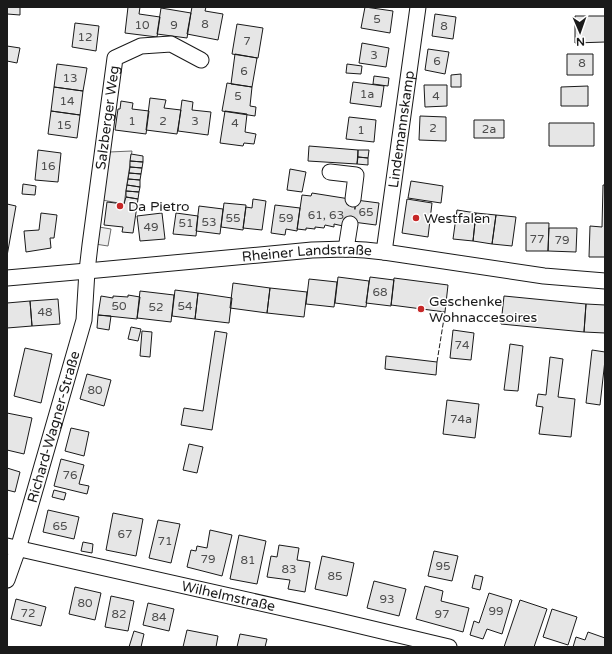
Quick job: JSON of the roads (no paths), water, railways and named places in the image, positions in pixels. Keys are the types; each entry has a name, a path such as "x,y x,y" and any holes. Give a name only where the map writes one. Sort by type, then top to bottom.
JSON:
{"street":[{"name":"Lindemannskamp","path":"384,252 418,7"},
{"name":"Salzberger Weg","path":"87,271 115,58 141,46 171,44 201,60"},
{"path":"330,172 356,175 353,199"},
{"path":"346,249 350,224"},
{"name":"Rheiner Landstraße","path":"7,278 312,250 346,249 384,252 544,276 605,281"},
{"name":"Richard-Wagner-Straße","path":"7,580 12,548 84,320 87,271"},
{"name":"Wilhelmstraße","path":"12,548 328,618 449,647"}],"tunnel":[{"path":"350,224 353,199"}],"place":[{"name":"Da Pietro","path":"120,206"},
{"name":"Westfalen","path":"416,218"},
{"name":"Geschenke Wohnaccesoires","path":"421,309"}]}
